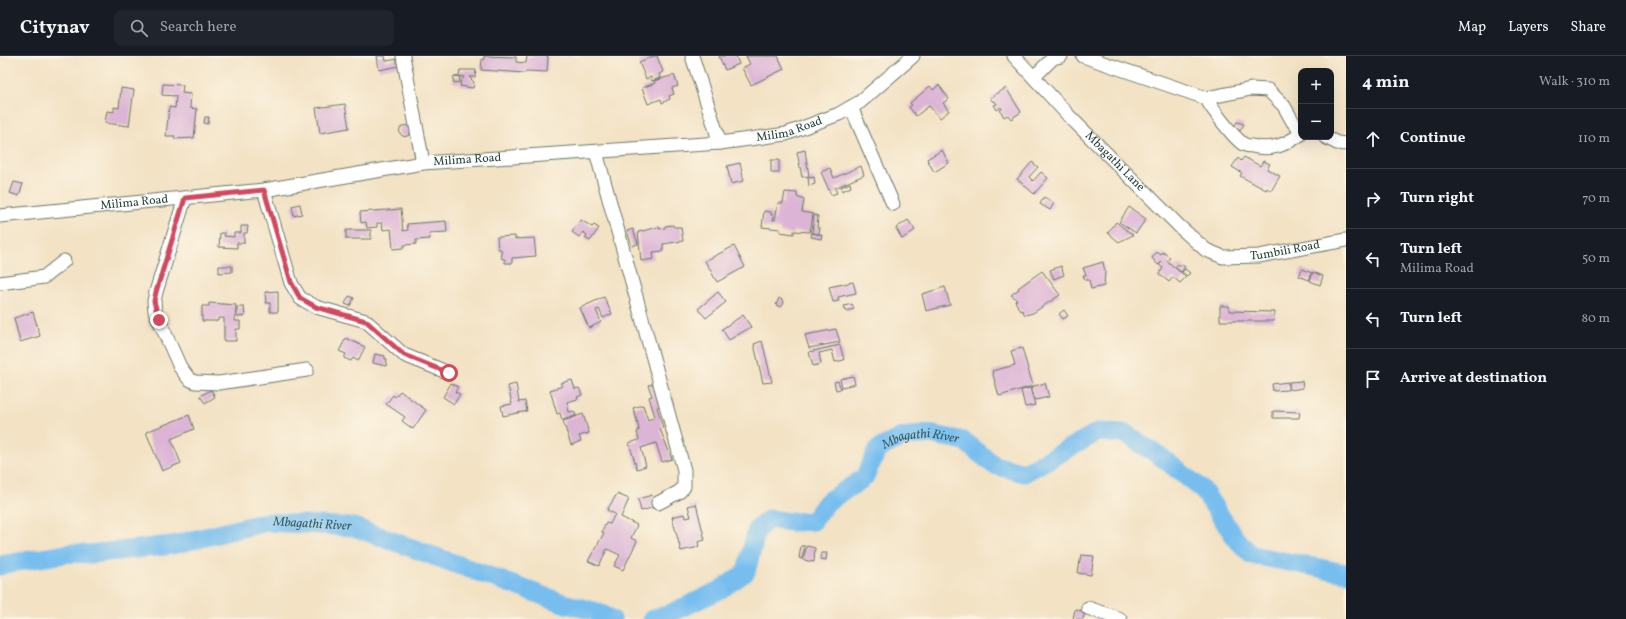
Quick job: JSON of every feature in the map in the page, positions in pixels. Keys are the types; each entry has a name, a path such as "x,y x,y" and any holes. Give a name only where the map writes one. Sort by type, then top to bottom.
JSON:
{"street":[{"path":"403,56 423,163"},
{"path":"692,56 720,143"},
{"name":"Milima Road","path":"0,216 264,190 423,163 720,143 786,134 810,126 860,102 913,56"},
{"name":"Mbagathi Lane","path":"1014,56 1181,228 1206,250 1223,257"},
{"path":"1034,78 1054,58 1061,56"},
{"path":"1083,56 1206,98 1250,89 1268,90 1284,106 1298,128"},
{"path":"1206,98 1212,109 1244,144 1260,148 1278,148 1290,142 1298,135"},
{"path":"850,107 893,204"},
{"path":"1331,140 1337,143 1346,144"},
{"path":"596,152 684,470 684,487 679,492 658,503"},
{"path":"264,190 291,282 300,298 316,307 366,321 404,355 449,373"},
{"path":"185,198 154,301 159,320 180,367 189,379 195,382 220,383 307,370"},
{"name":"Tumbili Road","path":"1223,257 1259,256 1346,240"},
{"path":"0,282 44,277 64,261"},
{"path":"1088,608 1120,619"}],"building":[{"path":"377,56 385,56 386,61 398,59 399,66 379,70"},
{"path":"484,56 516,57 516,62 526,63 527,56 548,56 547,72 526,71 525,73 481,70 482,59 484,60"},
{"path":"657,56 663,72 659,74 660,78 652,81 651,77 646,79 639,62"},
{"path":"719,56 736,56 739,64 725,70"},
{"path":"746,56 778,56 784,69 751,85 742,68 750,64"},
{"path":"460,70 476,70 475,77 469,77 474,82 473,88 460,86 464,77 459,76"},
{"path":"674,75 678,86 672,88 674,94 669,96 670,99 662,103 661,99 648,104 642,88 655,83 654,81"},
{"path":"454,76 460,77 459,83 453,82"},
{"path":"163,84 183,85 182,93 191,94 190,108 197,109 194,138 174,139 175,136 166,136 169,107 175,108 176,96 162,95"},
{"path":"939,85 949,99 943,103 949,111 940,118 929,106 916,116 909,107 912,105 910,103 930,86 933,90"},
{"path":"121,88 134,90 129,126 105,123 107,111 114,112 114,107 119,108"},
{"path":"1006,88 1021,112 1011,119 1008,115 1004,117 1000,110 1002,109 1001,107 997,110 994,105 997,104 990,98"},
{"path":"345,104 349,128 320,133 316,108"},
{"path":"205,117 209,117 208,124 204,123"},
{"path":"1237,122 1244,124 1240,131 1234,127"},
{"path":"405,125 409,127 411,131 409,135 405,137 401,135 399,131 401,127"},
{"path":"805,150 809,176 802,177 797,152"},
{"path":"942,150 949,163 934,172 927,159"},
{"path":"1244,157 1260,166 1263,161 1270,164 1267,169 1280,176 1271,191 1267,188 1266,190 1240,176 1242,173 1232,167 1238,158 1241,161"},
{"path":"771,160 779,160 779,173 771,173"},
{"path":"1032,162 1038,167 1029,177 1033,181 1041,172 1048,178 1034,194 1017,179"},
{"path":"740,163 744,181 731,184 727,166"},
{"path":"861,166 864,175 835,188 837,193 831,195 821,172 830,168 834,178"},
{"path":"814,177 815,184 809,186 808,178"},
{"path":"14,182 23,184 19,196 10,193"},
{"path":"850,183 851,187 842,191 841,187"},
{"path":"785,192 797,193 797,197 804,200 802,212 813,214 810,232 794,231 794,234 780,232 780,229 762,227 764,211 771,212 771,215 774,215 773,220 775,220 778,203 783,203"},
{"path":"1044,197 1054,203 1050,210 1040,204"},
{"path":"300,204 302,214 294,216 292,206"},
{"path":"1129,207 1146,219 1136,233 1119,222"},
{"path":"401,209 403,231 408,230 407,224 446,221 447,232 429,233 430,239 416,240 416,244 404,245 404,248 393,249 391,229 383,230 382,223 377,223 377,227 367,228 366,222 361,223 360,212"},
{"path":"814,215 818,216 817,228 820,228 819,234 812,233"},
{"path":"581,220 592,227 594,225 599,228 590,241 585,238 587,235 583,232 579,237 572,232"},
{"path":"908,220 915,230 902,239 896,228"},
{"path":"1116,222 1133,235 1119,242 1108,233"},
{"path":"673,225 674,227 681,227 683,241 663,244 663,251 653,252 654,259 641,261 638,232 659,227 659,229 665,228 665,226"},
{"path":"241,226 248,226 247,233 244,233 244,243 237,243 237,248 219,247 220,233 225,233 224,236 234,237 234,233 241,233"},
{"path":"633,229 638,244 632,246 627,231"},
{"path":"346,230 371,230 371,239 346,239"},
{"path":"812,233 822,235 821,239 811,237"},
{"path":"515,236 515,239 534,238 536,256 512,258 512,263 505,263 505,259 502,259 501,249 498,249 497,237"},
{"path":"734,246 745,267 717,282 705,261"},
{"path":"1157,252 1161,255 1163,252 1170,258 1167,261 1186,277 1180,283 1173,277 1169,282 1159,274 1163,268 1159,265 1162,262 1158,265 1152,258"},
{"path":"1103,262 1105,272 1104,286 1091,289 1089,280 1085,280 1083,275 1086,275 1083,268"},
{"path":"1178,264 1185,267 1181,272 1175,267"},
{"path":"219,266 232,266 232,272 219,273"},
{"path":"1061,266 1064,275 1054,279 1050,270"},
{"path":"1185,269 1190,273 1187,276 1182,272"},
{"path":"1302,269 1312,273 1309,280 1299,276"},
{"path":"1042,271 1060,295 1033,313 1025,315 1022,310 1020,311 1015,301 1017,300 1011,295 1019,289 1018,288"},
{"path":"1313,272 1323,276 1320,285 1310,281"},
{"path":"853,282 856,293 838,297 839,301 833,302 829,287"},
{"path":"945,287 950,305 926,311 922,294"},
{"path":"278,291 278,312 270,312 270,303 266,303 265,292"},
{"path":"718,292 726,302 706,318 698,309"},
{"path":"349,296 354,298 350,306 345,304"},
{"path":"604,297 612,314 603,318 599,309 596,310 601,322 589,328 580,308"},
{"path":"779,298 784,301 781,307 776,305"},
{"path":"209,303 236,305 235,321 240,321 240,329 236,329 236,341 224,341 224,318 218,318 218,321 202,321 202,306 209,306"},
{"path":"852,304 854,309 846,311 844,306"},
{"path":"1220,306 1229,306 1229,311 1275,312 1274,321 1220,321"},
{"path":"237,307 244,307 245,316 237,317"},
{"path":"1064,310 1068,316 1063,319 1059,314"},
{"path":"33,312 40,336 20,342 14,318"},
{"path":"743,315 751,327 729,340 722,329"},
{"path":"836,329 840,342 809,348 805,335"},
{"path":"346,338 365,347 358,361 353,358 351,361 344,358 346,354 339,351"},
{"path":"762,341 772,382 763,383 754,344"},
{"path":"840,345 844,360 835,362 832,350 819,353 821,364 813,366 809,352"},
{"path":"1022,348 1033,386 999,396 992,371 1015,365 1011,351"},
{"path":"375,354 385,356 385,359 387,359 386,366 373,363"},
{"path":"853,376 855,384 842,387 840,379"},
{"path":"572,380 575,389 579,388 582,395 577,397 578,399 567,402 569,412 574,411 576,416 562,420 560,413 557,414 550,390 563,386 561,383"},
{"path":"838,381 841,389 836,390 834,382"},
{"path":"1302,381 1303,388 1290,390 1289,382"},
{"path":"1288,382 1288,390 1273,391 1272,384"},
{"path":"451,383 458,387 455,392 460,394 454,404 443,397"},
{"path":"656,383 664,405 657,407 663,428 660,429 672,459 662,462 656,443 641,448 646,466 637,469 629,443 639,440 637,432 639,431 638,424 633,408 643,405 648,420 655,417 649,397 652,396 648,385"},
{"path":"1045,383 1049,397 1035,400 1031,387"},
{"path":"516,384 519,402 525,401 527,411 503,416 501,406 512,404 508,386"},
{"path":"1030,388 1035,405 1025,407 1021,390"},
{"path":"211,390 215,397 205,403 200,396"},
{"path":"400,391 426,410 413,429 402,421 405,417 386,404 393,395 395,397"},
{"path":"1273,411 1300,412 1299,418 1273,418"},
{"path":"583,414 589,433 579,436 581,441 571,445 563,421"},
{"path":"189,415 194,429 171,439 181,463 162,471 146,432"},
{"path":"617,494 629,499 621,517 637,525 631,538 637,541 623,570 614,566 620,555 607,549 599,566 588,561 604,533 602,532 606,523 610,524 615,514 607,510"},
{"path":"652,495 655,507 641,511 638,499"},
{"path":"696,504 705,540 698,542 699,547 681,551 672,517 684,514 685,518 691,517 688,506"},
{"path":"801,546 805,546 802,559 799,558"},
{"path":"807,546 815,548 814,562 803,560"},
{"path":"821,553 827,553 826,560 820,559"},
{"path":"1081,555 1094,556 1091,575 1078,573"},
{"path":"1075,609 1085,612 1083,619 1073,619"}],"waterway":[{"name":"Mbagathi River","path":"652,619 667,615 720,590 746,572 757,529 769,519 791,522 813,521 827,502 864,478 878,449 902,437 930,434 964,441 994,465 1024,473 1098,432 1126,434 1161,457 1202,489 1236,539 1252,555 1346,573"},
{"name":"Mbagathi River","path":"0,566 71,553 90,554 172,545 267,522 354,527 563,603 597,612 612,619"}],"route":[{"path":"159,320 155,311 154,301 185,198 264,190 285,265 294,290 300,298 316,307 366,321 404,355 449,373"}]}
